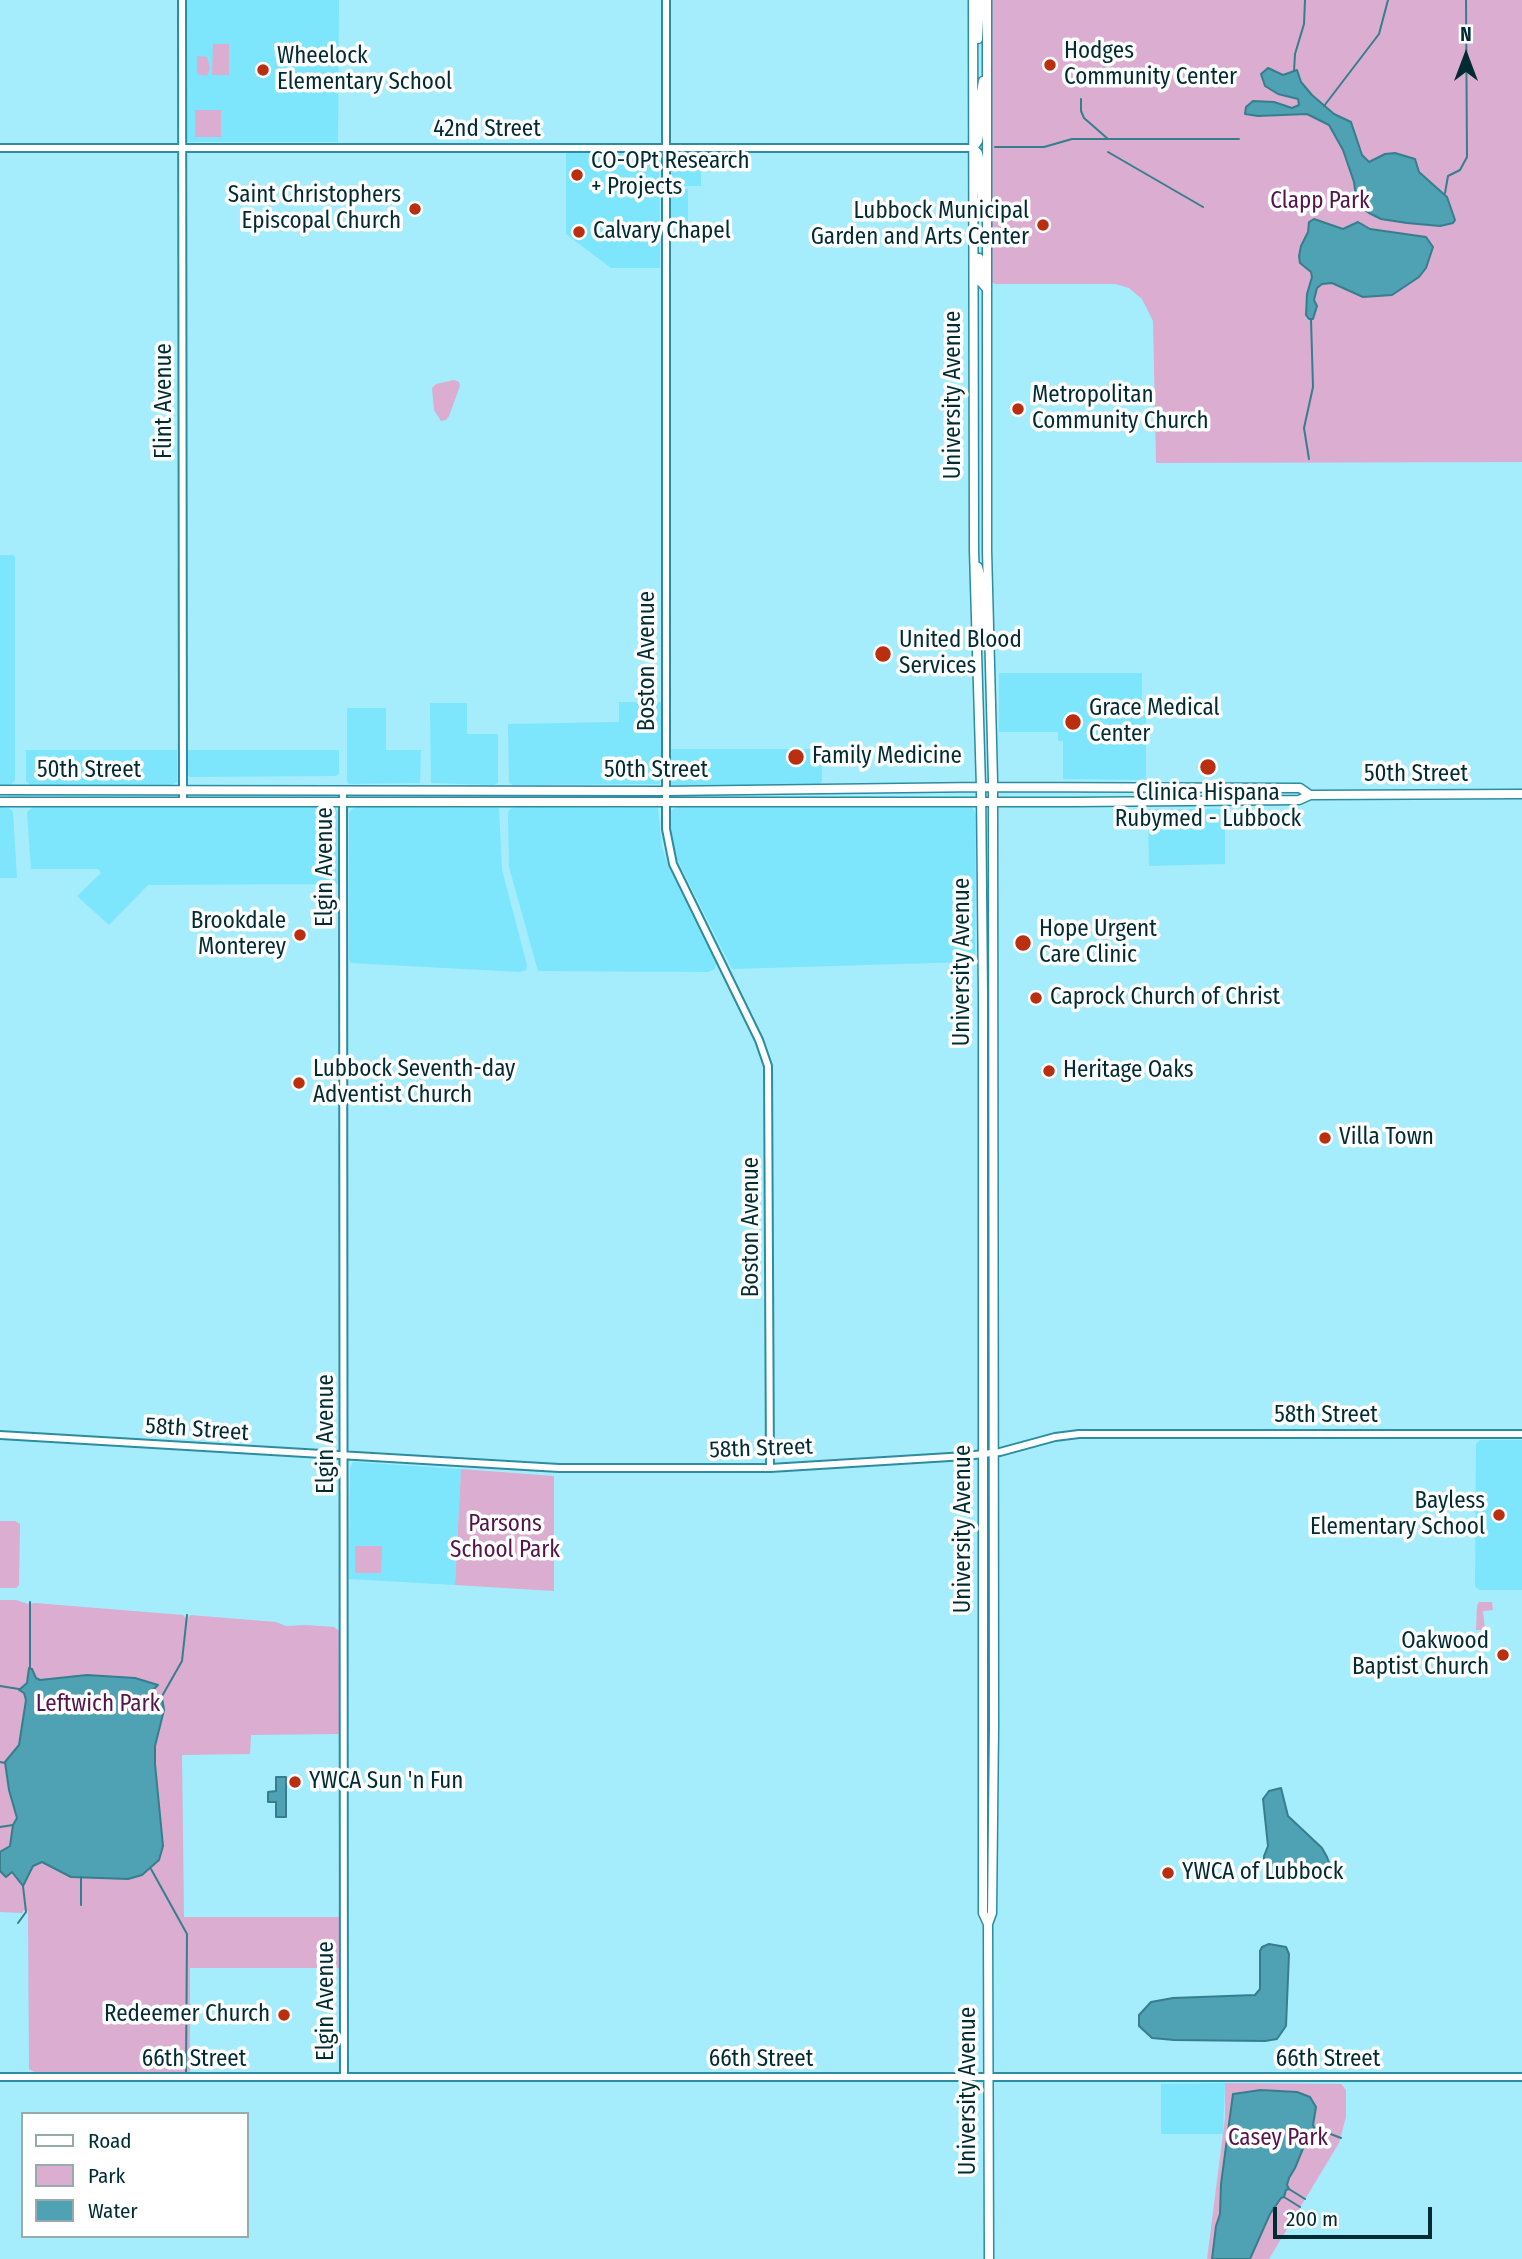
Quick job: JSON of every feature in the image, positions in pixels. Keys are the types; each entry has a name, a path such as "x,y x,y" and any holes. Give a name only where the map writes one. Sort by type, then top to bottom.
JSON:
{"main road":[{"name":"University Avenue","path":"974,0 974,550 981,787 988,1453 994,1727 992,1913 988,1924 989,2259"},
{"path":"974,63 980,27 980,0"},
{"name":"University Avenue","path":"987,0 989,631 993,787 988,1453"},
{"path":"986,67 981,93 980,130 978,141 973,148 978,153 980,163 986,228"},
{"path":"974,228 978,242 980,281 987,289"},
{"path":"974,550 981,580 983,623 989,631"},
{"path":"979,693 991,692"},
{"name":"50th Street","path":"0,790 665,791 993,787 1300,788 1310,794"},
{"name":"50th Street","path":"0,802 993,802 1299,800 1310,794 1522,794"}],"street":[{"name":"Flint Avenue","path":"182,0 183,802"},
{"name":"Boston Avenue","path":"666,0 667,837 673,864 760,1040 768,1066 770,1468"},
{"name":"42nd Street","path":"0,148 973,148"},
{"name":"Elgin Avenue","path":"343,790 344,2077"},
{"name":"58th Street","path":"0,1435 559,1468 770,1468 988,1453 1079,1434 1522,1434"},
{"name":"66th Street","path":"0,2077 1522,2077"}],"shaded area":[{"name":"Wheelock Elementary School","path":"187,0 339,0 338,142 187,142"},
{"path":"566,151 659,152 660,268 611,268 566,234"},
{"path":"669,152 701,152 701,186 667,186"},
{"path":"668,189 688,189 688,225 668,224"},
{"path":"0,555 15,557 15,780 11,785 0,785"},
{"name":"Grace Medical Center","path":"999,673 1142,673 1142,711 1146,712 1146,780 1063,779 1063,741 1058,741 1058,732 999,732"},
{"path":"619,702 661,702 659,784 509,783 508,724 619,722"},
{"path":"430,703 467,703 467,734 498,734 498,783 431,783"},
{"path":"347,708 386,708 386,750 421,750 420,783 349,784"},
{"path":"668,749 822,749 822,781 819,785 672,785 669,783"},
{"path":"26,750 177,750 177,782 172,785 31,785 26,781"},
{"path":"187,750 339,750 339,774 190,777 187,774"},
{"path":"0,807 9,808 13,812 17,878 0,878"},
{"path":"33,807 335,807 339,814 339,884 148,885 109,925 77,896 101,873 98,869 31,869 27,812"},
{"path":"354,807 499,808 502,870 527,965 526,970 520,972 351,963 349,813"},
{"path":"515,807 658,808 662,847 668,866 716,963 715,969 708,972 538,971 509,867 508,813"},
{"path":"676,807 972,807 976,814 975,956 968,962 732,969 676,857 671,836 670,812"},
{"path":"1148,809 1225,809 1225,864 1149,866"},
{"name":"Bayless Elementary School","path":"1480,1440 1522,1440 1522,1590 1479,1590 1475,1586 1476,1444"},
{"path":"353,1462 461,1469 455,1585 349,1579 350,1467"},
{"path":"1225,2083 1223,2134 1161,2134 1161,2084"}],"green space":[{"name":"Clapp Park","path":"992,0 1522,0 1522,462 1156,463 1153,321 1142,299 1129,288 1115,284 992,282"},
{"path":"213,44 229,44 229,75 212,75"},
{"path":"197,56 207,57 210,68 207,76 197,74"},
{"path":"195,110 221,110 221,137 195,137"},
{"path":"454,380 459,382 460,386 449,416 441,421 434,410 432,388 436,384"},
{"name":"Parsons School Park","path":"461,1469 554,1476 554,1591 455,1585"},
{"path":"0,1521 15,1521 20,1524 19,1585 16,1588 0,1588"},
{"path":"355,1546 382,1546 381,1573 355,1573"},
{"name":"Leftwich Park","path":"0,1600 183,1615 187,1619 190,1615 276,1622 286,1626 334,1627 339,1631 339,1734 251,1735 250,1754 182,1755 184,1917 339,1917 339,1968 190,1968 190,2072 35,2072 29,2069 28,1911 0,1912"},
{"path":"1479,1602 1492,1602 1493,1610 1483,1611 1485,1630 1476,1630"},
{"name":"Casey Park","path":"1225,2083 1341,2084 1346,2090 1346,2117 1339,2143 1269,2259 1207,2259 1225,2118"}],"water":[{"path":"1268,68 1283,75 1297,70 1301,82 1312,95 1334,114 1351,122 1362,155 1369,162 1385,154 1395,153 1415,159 1419,172 1447,197 1455,220 1453,223 1440,226 1407,223 1381,219 1369,213 1362,208 1356,197 1343,150 1329,125 1307,114 1245,114 1246,107 1253,101 1274,102 1292,108 1299,105 1298,99 1278,94 1265,86 1261,74"},
{"path":"1314,219 1343,229 1358,222 1370,229 1426,237 1433,247 1426,268 1419,277 1392,295 1363,297 1332,283 1322,284 1317,288 1314,300 1317,306 1313,319 1309,319 1306,315 1307,294 1312,277 1311,272 1300,263 1299,256 1309,222"},
{"path":"29,1668 40,1680 87,1675 135,1678 158,1685 152,1691 153,1697 162,1698 164,1710 155,1746 163,1846 159,1860 142,1875 128,1879 71,1877 42,1862 33,1866 23,1886 12,1872 6,1877 0,1871 0,1852 10,1846 13,1825 17,1818 5,1762 19,1745 26,1700 24,1693 19,1690 27,1683"},
{"path":"276,1777 286,1777 286,1817 276,1817 276,1802 268,1802 268,1792 276,1791"},
{"path":"1281,1788 1288,1816 1322,1848 1327,1857 1330,1865 1327,1871 1319,1876 1311,1879 1269,1872 1264,1865 1268,1846 1263,1799 1269,1791"},
{"path":"1269,1944 1286,1947 1289,1954 1286,2026 1277,2039 1152,2038 1139,2026 1139,2015 1151,2002 1173,1998 1255,1995 1260,1989 1260,1951"},
{"name":"Casey Park","path":"1261,2090 1297,2092 1310,2097 1316,2107 1313,2125 1315,2128 1311,2129 1289,2178 1289,2189 1270,2214 1250,2259 1212,2259 1220,2214 1221,2184 1233,2094"}],"waterway":[{"path":"1294,71 1295,54 1304,24 1305,0"},
{"path":"1324,106 1379,34 1388,0"},
{"path":"1445,193 1448,176 1460,170 1467,157 1466,0"},
{"path":"1081,99 1084,118 1108,139"},
{"path":"995,147 1044,147 1072,139 1239,139"},
{"path":"1108,152 1203,207"},
{"path":"1309,459 1304,428 1313,387 1311,319"},
{"path":"30,1602 30,1667"},
{"path":"161,1698 182,1661 187,1615"},
{"path":"0,1686 19,1689"},
{"path":"0,1762 5,1763"},
{"path":"0,1827 13,1825"},
{"path":"151,1869 187,1934 186,2073"},
{"path":"81,1877 81,1905"},
{"path":"18,1923 26,1912 23,1886"},
{"path":"1315,2128 1341,2138"},
{"path":"1289,2189 1305,2199"},
{"path":"1284,2197 1300,2207"}],"place":[{"name":"Hodges Community Center","path":"1050,65"},
{"name":"Wheelock Elementary School","path":"263,70"},
{"name":"CO-OPt Research + Projects","path":"577,175"},
{"name":"Saint Christophers Episcopal Church","path":"415,209"},
{"name":"Lubbock Municipal Garden and Arts Center","path":"1043,225"},
{"name":"Calvary Chapel","path":"579,232"},
{"name":"Metropolitan Community Church","path":"1018,409"},
{"name":"United Blood Services","path":"883,654"},
{"name":"Grace Medical Center","path":"1073,722"},
{"name":"Family Medicine","path":"796,757"},
{"name":"Clinica Hispana Rubymed - Lubbock","path":"1208,767"},
{"name":"Brookdale Monterey","path":"300,935"},
{"name":"Hope Urgent Care Clinic","path":"1023,943"},
{"name":"Caprock Church of Christ","path":"1036,998"},
{"name":"Heritage Oaks","path":"1049,1071"},
{"name":"Lubbock Seventh-day Adventist Church","path":"299,1083"},
{"name":"Villa Town","path":"1325,1138"},
{"name":"Bayless Elementary School","path":"1499,1515"},
{"name":"Oakwood Baptist Church","path":"1503,1655"},
{"name":"YWCA Sun 'n Fun","path":"295,1782"},
{"name":"YWCA of Lubbock","path":"1168,1873"},
{"name":"Redeemer Church","path":"284,2015"}]}
